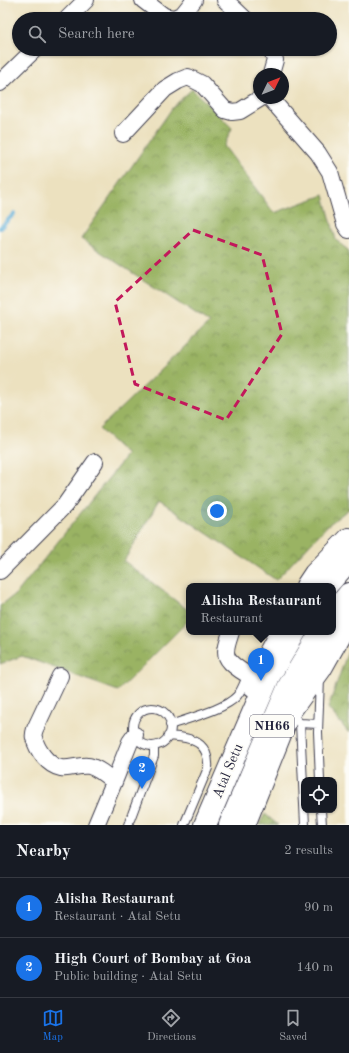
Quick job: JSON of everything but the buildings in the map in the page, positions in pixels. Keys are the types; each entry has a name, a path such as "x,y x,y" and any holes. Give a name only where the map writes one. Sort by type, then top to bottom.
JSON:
{"main road":[{"path":"310,583 315,574 349,539"},
{"path":"329,583 349,560"},
{"path":"336,609 349,594"},
{"path":"244,825 294,718 320,668 349,618"},
{"path":"194,825 252,674 265,662 274,635"},
{"name":"Atal Setu","path":"206,825 269,676 293,635"},
{"name":"Atal Setu","path":"230,825 289,686 319,635"}],"street":[{"path":"74,12 86,0"},
{"path":"143,0 159,12"},
{"path":"185,12 194,0"},
{"path":"225,0 238,12"},
{"path":"1,79 27,56"},
{"path":"273,56 273,68"},
{"path":"123,134 164,89 188,77 202,84 225,110 232,112 240,111 253,103"},
{"path":"275,104 318,153 330,172 345,224 349,230"},
{"path":"0,571 65,505 95,462"},
{"path":"230,635 226,652 227,657 232,663 252,674"},
{"path":"60,676 35,728 33,736 37,746 47,761 54,767 63,769 88,766 99,770 114,782"},
{"path":"96,825 130,742 135,735"}],"lane":[{"path":"320,668 318,724 320,777"},
{"path":"170,725 214,710 229,702 236,697 252,674"},
{"path":"144,710 161,710 168,719 170,731 165,741 160,744 148,746 138,740 135,735 133,730 135,718 144,710"},
{"path":"304,825 294,718 318,724"},
{"path":"168,736 197,742 203,748 209,761 208,768 184,825"},
{"path":"128,825 154,756 154,746"},
{"path":"322,813 322,825"}],"highlighted area":[{"path":"193,230 262,255 282,334 226,420 135,384 115,302"}],"green space":[{"path":"192,89 232,128 224,146 274,213 324,195 336,240 349,251 349,509 328,525 276,580 159,501 124,561 186,609 186,623 118,691 22,656 0,664 0,606 17,593 127,455 99,429 209,323 81,239 173,107"},
{"path":"349,648 349,733 328,708"},
{"path":"265,814 278,825 259,825"}],"waterway":[{"path":"0,228 14,214"}],"place":[{"name":"Alisha Restaurant","path":"261,681"},
{"name":"High Court of Bombay at Goa","path":"142,789"}]}
